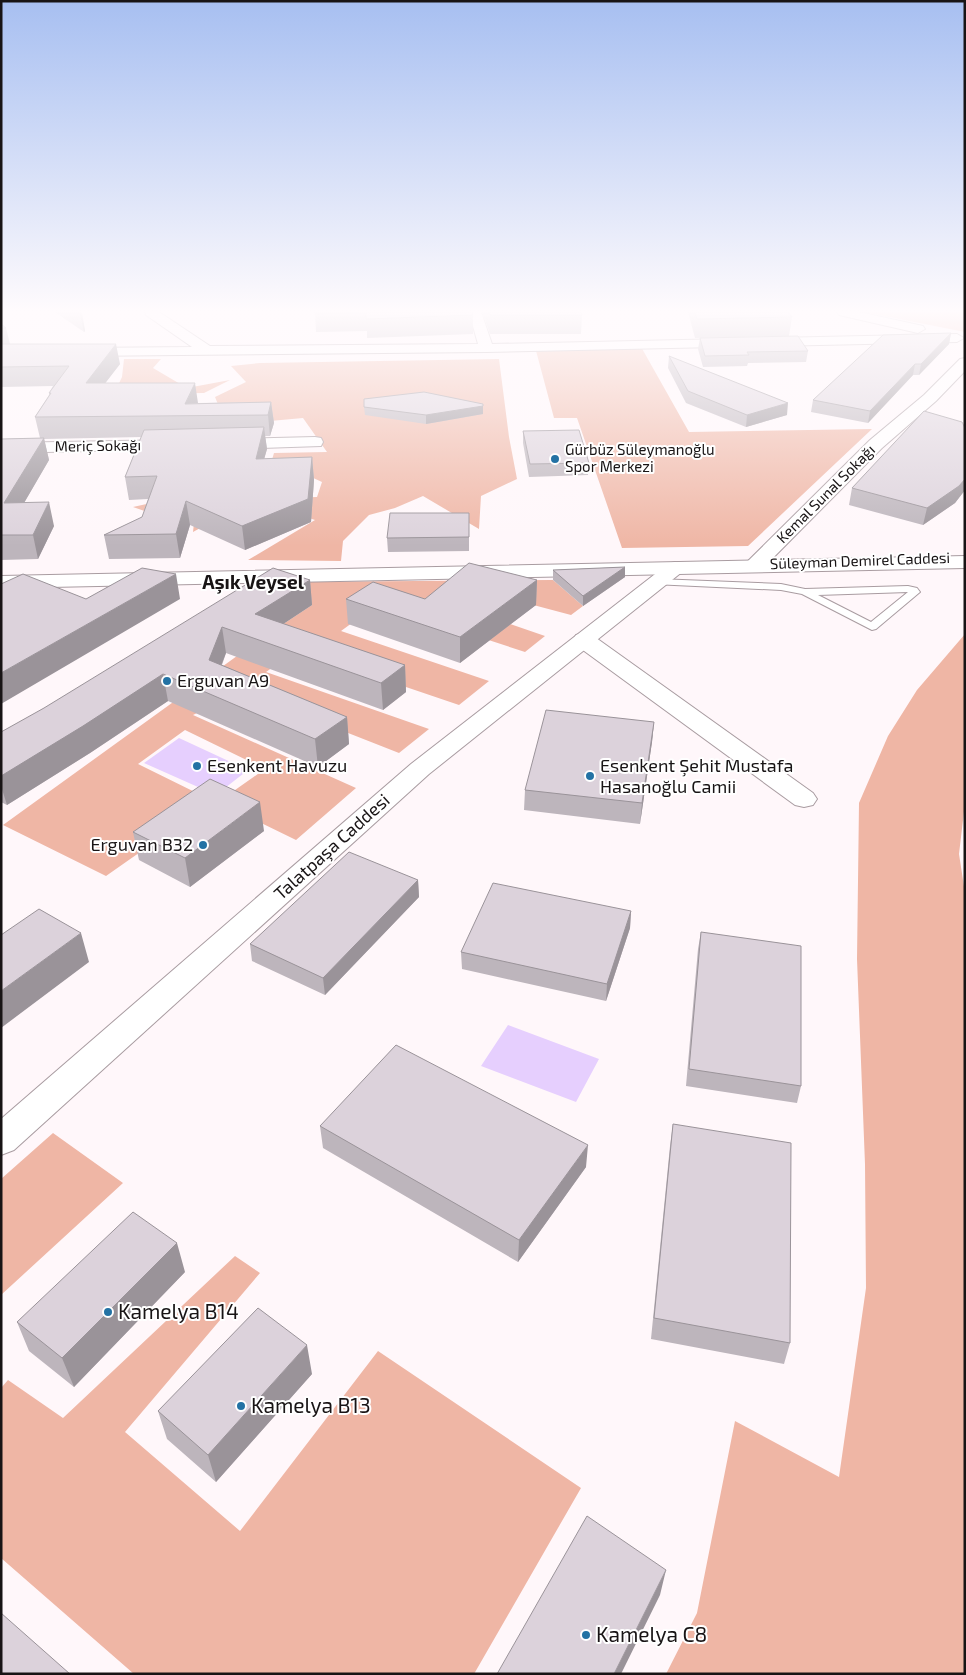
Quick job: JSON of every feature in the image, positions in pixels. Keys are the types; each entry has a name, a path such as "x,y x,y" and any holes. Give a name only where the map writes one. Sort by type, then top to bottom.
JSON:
{"street":[{"name":"Kemal Sunal Sokağı","path":"754,566 876,444 938,390"},
{"path":"210,444 315,442"},
{"name":"Meriç Sokağı","path":"1,448 191,444"},
{"name":"Süleyman Demirel Caddesi","path":"1,582 275,576 666,575 781,563 965,557"},
{"name":"Süleyman Demirel Caddesi","path":"754,566 786,567 965,562"},
{"name":"Talatpaşa Caddesi","path":"1,1140 420,769 666,575"},
{"path":"242,596 275,576"},
{"path":"584,640 804,799"}],"lane":[{"path":"666,575 764,585 806,592 908,589 915,592 872,627 806,592"}],"shaded area":[{"path":"116,390 210,390 204,393 114,394"},
{"path":"229,390 503,390 517,479 481,496 479,529 423,496 395,508 369,515 343,541 341,561 248,560 315,520 273,506 231,511 193,532 194,523 159,516 133,507 160,501 317,497 322,482 298,471 268,473 274,453 327,452 303,418 270,421 222,414 215,397"},
{"path":"547,390 665,390 689,432 872,429 748,546 622,548 577,418 554,418"},
{"path":"553,580 583,606 571,615 470,588 452,604 545,636 525,652 378,604 341,631 489,681 459,705 297,650 266,672 429,729 399,753 241,691 193,715 356,788 296,840 218,802 265,769 185,730 138,764 213,801 106,876 3,825 262,638 312,605 291,582"},
{"path":"965,634 965,803 959,854 965,893 965,1674 666,1674 697,1613 735,1421 839,1477 866,1288 865,1164 857,959 859,803 888,736 917,690"},
{"name":"Esenkent Havuzu","path":"179,738 248,770 216,795 144,763"},
{"path":"508,1025 599,1059 576,1102 481,1066"},
{"path":"53,1133 123,1183 1,1295 1,1179"},
{"path":"235,1256 260,1273 125,1432 240,1531 378,1351 581,1488 474,1674 134,1674 1,1558 1,1388 8,1380 63,1418"}],"building":[{"path":"51,390 192,390 185,404 271,402 268,415 35,417 51,393 49,393"},
{"path":"756,390 788,403 747,415 688,391"},
{"path":"824,390 890,390 870,411 813,400"},
{"path":"424,392 483,404 483,406 426,415 364,407 364,399"},
{"path":"924,411 962,422 965,428 965,479 959,486 927,508 852,488"},
{"path":"264,427 256,459 312,457 308,499 242,526 186,501 176,534 104,535 142,517 157,476 125,477 144,430"},
{"path":"579,430 589,463 530,464 523,431"},
{"path":"44,438 4,503 49,502 33,535 1,535 1,439"},
{"path":"390,513 469,513 469,537 387,538"},
{"path":"469,563 537,580 460,637 346,599 373,582 425,599"},
{"path":"625,567 583,596 553,570"},
{"path":"142,568 176,574 1,673 1,584 23,574 86,599"},
{"path":"273,568 310,580 255,614 405,665 381,683 222,627 209,660 347,717 315,739 163,674 1,776 1,732 44,708"},
{"name":"Esenkent Şehit Mustafa Hasanoğlu Camii","path":"546,710 654,722 642,803 525,790"},
{"path":"210,779 260,802 185,858 133,832"},
{"path":"349,852 418,880 323,978 250,944"},
{"path":"493,883 631,911 607,984 461,952"},
{"path":"39,909 81,933 1,991 1,935"},
{"path":"701,932 801,946 801,1086 689,1069"},
{"path":"396,1045 588,1145 519,1240 320,1126"},
{"path":"673,1124 791,1143 790,1343 654,1318"},
{"path":"133,1212 177,1243 62,1358 17,1322"},
{"path":"258,1308 307,1345 208,1455 158,1411"},
{"name":"Kamelya C8","path":"587,1516 666,1570 614,1674 497,1674"},
{"path":"1,1613 70,1674 1,1674"}],"place":[{"name":"Gürbüz Süleymanoğlu Spor Merkezi","path":"555,459"},
{"name":"Erguvan A9","path":"167,681"},
{"name":"Esenkent Havuzu","path":"197,766"},
{"name":"Esenkent Şehit Mustafa Hasanoğlu Camii","path":"590,776"},
{"name":"Erguvan B32","path":"203,845"},
{"name":"Kamelya B14","path":"108,1312"},
{"name":"Kamelya B13","path":"241,1406"},
{"name":"Kamelya C8","path":"586,1635"}],"district":[{"name":"Aşık Veysel","path":"253,582"}]}
